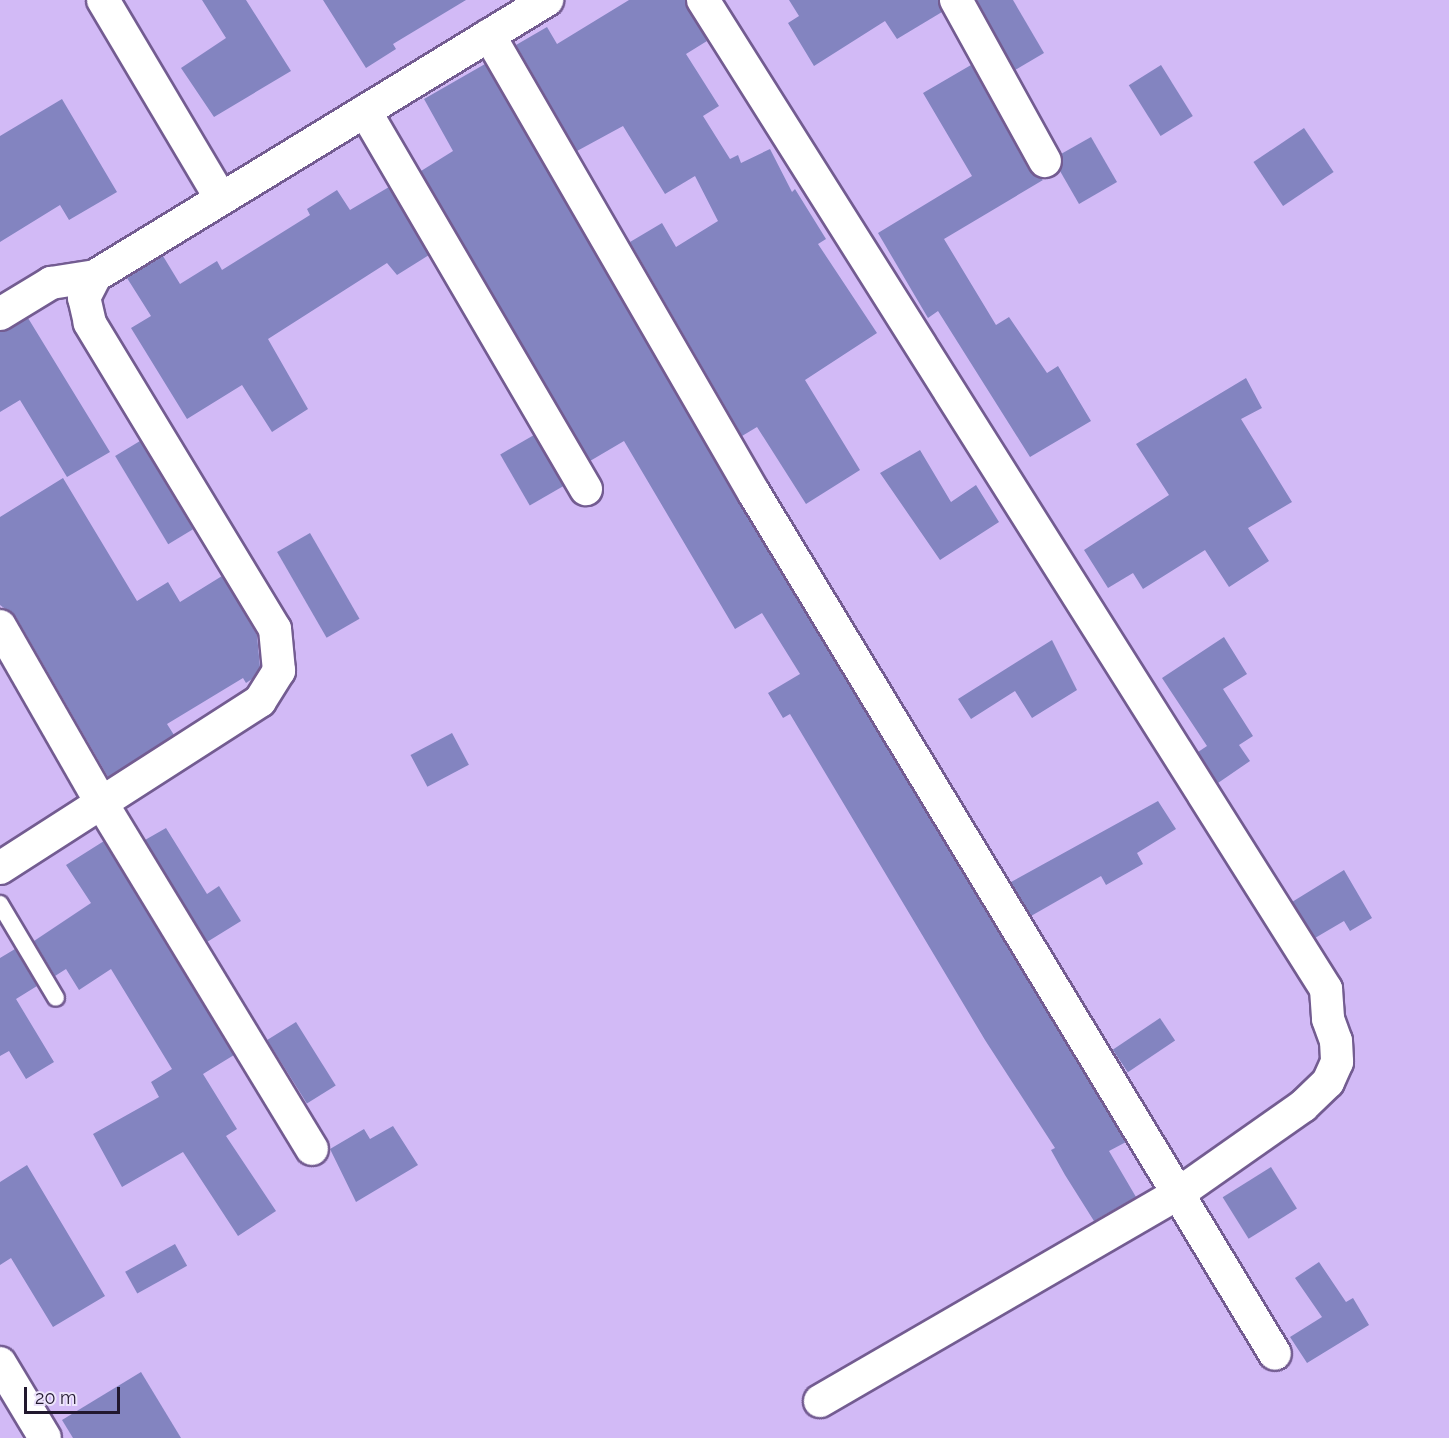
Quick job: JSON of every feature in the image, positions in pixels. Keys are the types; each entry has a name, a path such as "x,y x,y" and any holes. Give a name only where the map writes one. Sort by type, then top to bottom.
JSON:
{"street":[{"path":"103,0 221,199"},
{"path":"0,314 51,283 95,276 547,0"},
{"path":"704,0 1326,989 1337,1062 1328,1082 1303,1106 1179,1192 820,1401"},
{"path":"956,0 1045,161"},
{"path":"489,35 754,493 1275,1354"},
{"path":"365,111 586,489"},
{"path":"0,868 260,701 279,671 281,654 275,629 90,323 84,298 95,276"},
{"path":"0,626 101,802 312,1149"},
{"path":"0,1363 45,1438"}],"lane":[{"path":"0,904 56,998"}],"building":[{"path":"202,0 246,0 291,71 214,117 181,68 226,38"},
{"path":"323,0 466,0 393,44 396,49 366,68"},
{"path":"629,0 685,0 707,41 686,54 719,106 703,116 730,159 738,155 741,163 770,149 792,192 795,189 826,239 818,244 877,333 805,380 860,470 806,504 757,427 742,436 630,242 662,223 676,247 718,221 695,176 665,194 623,126 577,151 516,45 547,27 557,44"},
{"path":"789,0 938,0 942,12 897,39 885,21 814,66 788,23 799,16"},
{"path":"977,0 1013,0 1044,53 1015,70"},
{"path":"485,64 739,502 1126,1142 1109,1151 1136,1197 1094,1221 1051,1150 1055,1148 985,1040 790,714 783,718 768,693 800,674 762,613 735,629 624,441 590,461 421,171 453,151 424,99"},
{"path":"971,65 1029,170 1043,180 944,239 996,325 1009,317 1047,373 1058,366 1091,421 1030,457 938,311 928,318 878,233 972,176 923,93"},
{"path":"1161,65 1193,116 1161,136 1129,85"},
{"path":"62,99 117,192 69,220 60,205 0,242 0,136"},
{"path":"1304,128 1334,172 1283,206 1253,162"},
{"path":"1091,137 1117,182 1079,204 1060,171 1061,154"},
{"path":"389,187 429,255 397,275 387,263 268,339 308,409 272,432 242,385 187,419 131,328 151,316 127,278 163,256 180,284 217,261 222,270 310,215 307,209 337,190 350,210"},
{"path":"28,318 110,452 67,477 20,400 0,412 0,332"},
{"path":"1246,378 1262,408 1241,419 1292,502 1248,528 1269,561 1229,587 1205,550 1143,589 1133,573 1108,588 1084,550 1169,495 1136,444"},
{"path":"534,435 564,486 530,506 500,454"},
{"path":"140,441 193,529 168,544 115,456"},
{"path":"920,450 951,502 976,485 999,522 940,560 880,473"},
{"path":"63,478 137,601 168,582 180,602 222,576 257,635 260,667 252,679 246,683 243,678 167,724 174,735 108,777 16,617 0,605 0,517"},
{"path":"310,533 360,619 327,638 277,552"},
{"path":"1224,637 1247,674 1223,689 1253,736 1239,745 1250,761 1218,783 1198,752 1207,746 1162,678"},
{"path":"1052,640 1077,690 1032,718 1015,691 971,719 958,699"},
{"path":"452,733 469,765 427,787 411,755"},
{"path":"1158,801 1176,829 1137,853 1143,864 1106,885 1101,876 1031,916 1011,882"},
{"path":"166,828 207,894 219,886 241,921 207,942 145,840"},
{"path":"104,841 234,1055 203,1074 237,1129 226,1136 276,1211 238,1236 183,1152 122,1187 93,1134 159,1097 151,1082 172,1069 111,969 79,990 66,969 55,976 34,941 91,903 66,865"},
{"path":"1344,870 1372,918 1350,931 1344,921 1315,938 1292,902"},
{"path":"15,949 37,986 16,999 54,1062 26,1079 9,1051 0,1056 0,958"},
{"path":"1160,1018 1175,1040 1128,1072 1113,1050"},
{"path":"296,1022 336,1086 307,1104 267,1040"},
{"path":"393,1126 418,1165 356,1202 330,1149 364,1129 370,1139"},
{"path":"27,1165 105,1296 53,1327 11,1258 0,1265 0,1182"},
{"path":"1271,1167 1297,1209 1249,1239 1223,1197"},
{"path":"175,1244 187,1266 137,1293 125,1272"},
{"path":"1319,1262 1346,1302 1353,1298 1369,1325 1307,1363 1290,1337 1322,1317 1295,1278"},
{"path":"141,1372 181,1438 73,1438 62,1420"}]}
